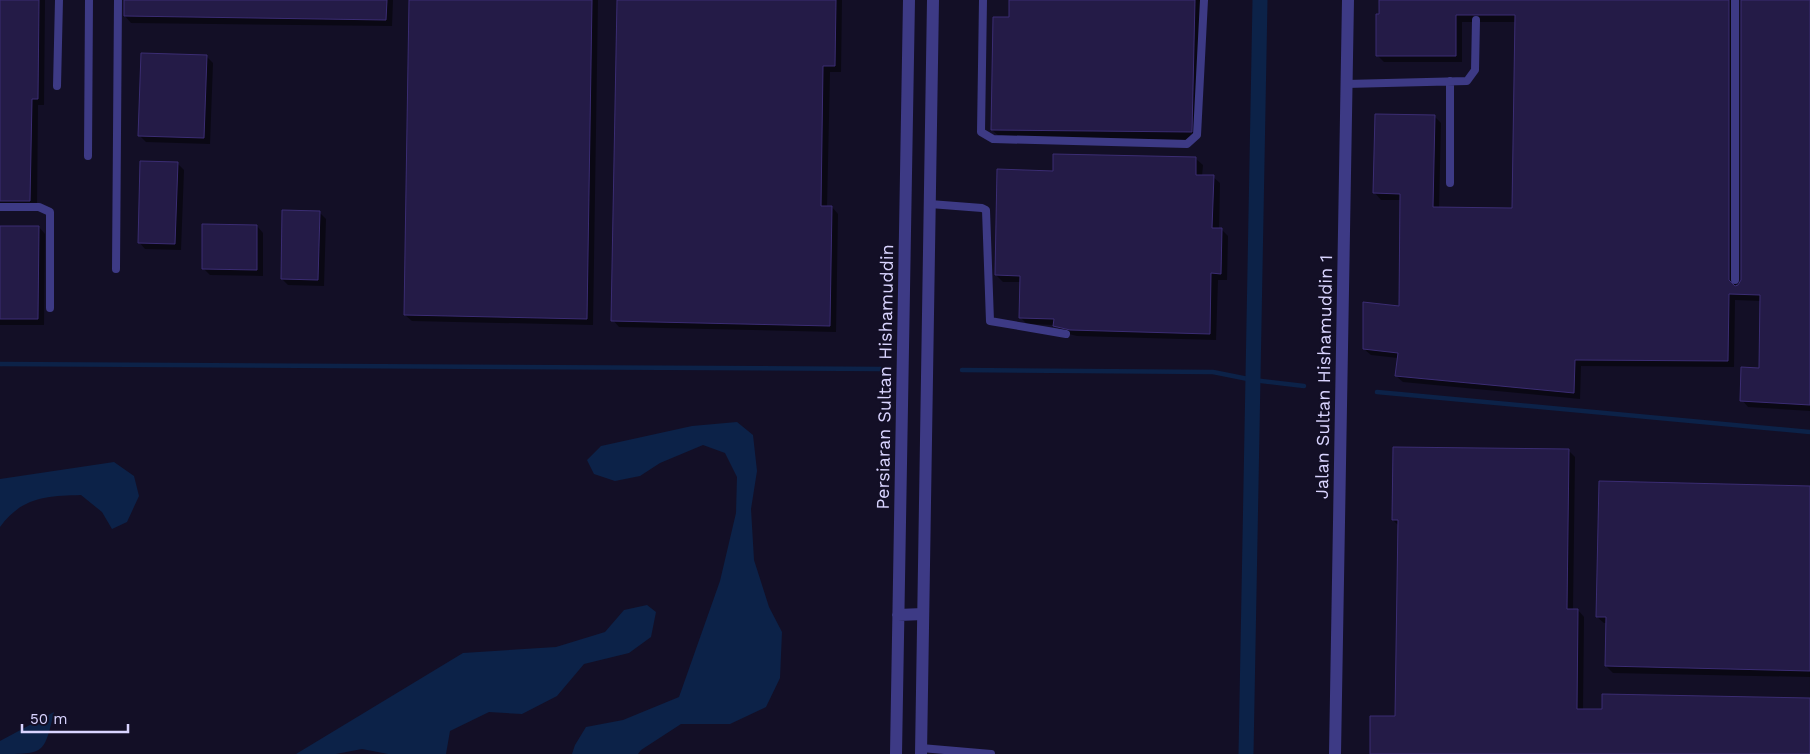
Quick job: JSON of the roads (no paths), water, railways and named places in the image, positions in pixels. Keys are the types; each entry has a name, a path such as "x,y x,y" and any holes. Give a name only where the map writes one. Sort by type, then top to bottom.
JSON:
{"street":[{"name":"Persiaran Sultan Hishamuddin","path":"896,754 908,0"},
{"path":"921,751 933,0"},
{"name":"Jalan Sultan Hishamuddin 1","path":"1334,754 1348,0"},
{"path":"898,615 923,614"}],"lane":[{"path":"57,86 59,0"},
{"path":"88,156 89,0"},
{"path":"116,269 118,0"},
{"path":"983,0 981,132 993,139 1186,144 1197,135 1204,0"},
{"path":"1735,0 1735,280"},
{"path":"1346,84 1467,81 1475,70 1476,20"},
{"path":"1450,81 1450,183"},
{"path":"930,204 982,208 986,210 990,321 1066,334"},
{"path":"0,207 39,207 50,212 50,308"},
{"path":"921,751 990,754"}],"water":[{"path":"737,422 753,435 757,471 751,509 754,560 769,607 782,632 780,678 766,707 730,724 681,724 641,750 638,754 572,754 586,727 623,720 679,697 720,581 736,513 737,477 725,453 703,445 660,463 640,476 615,481 594,474 587,460 601,446 692,426"},
{"path":"114,462 134,476 139,496 127,522 112,529 102,512 81,495 68,495 36,500 26,504 17,509 0,527 0,479"},
{"path":"647,605 656,612 651,637 629,653 584,664 557,696 522,714 489,712 450,731 446,754 388,754 362,749 336,754 296,754 463,653 556,647 605,632 624,610"},
{"path":"54,712 48,736 40,749 26,753 0,754 0,741"}],"waterway":[{"path":"1246,754 1260,0"},
{"path":"0,364 881,369"},
{"path":"962,370 1213,372 1253,380 1304,386"},
{"path":"1377,392 1810,432"}]}
